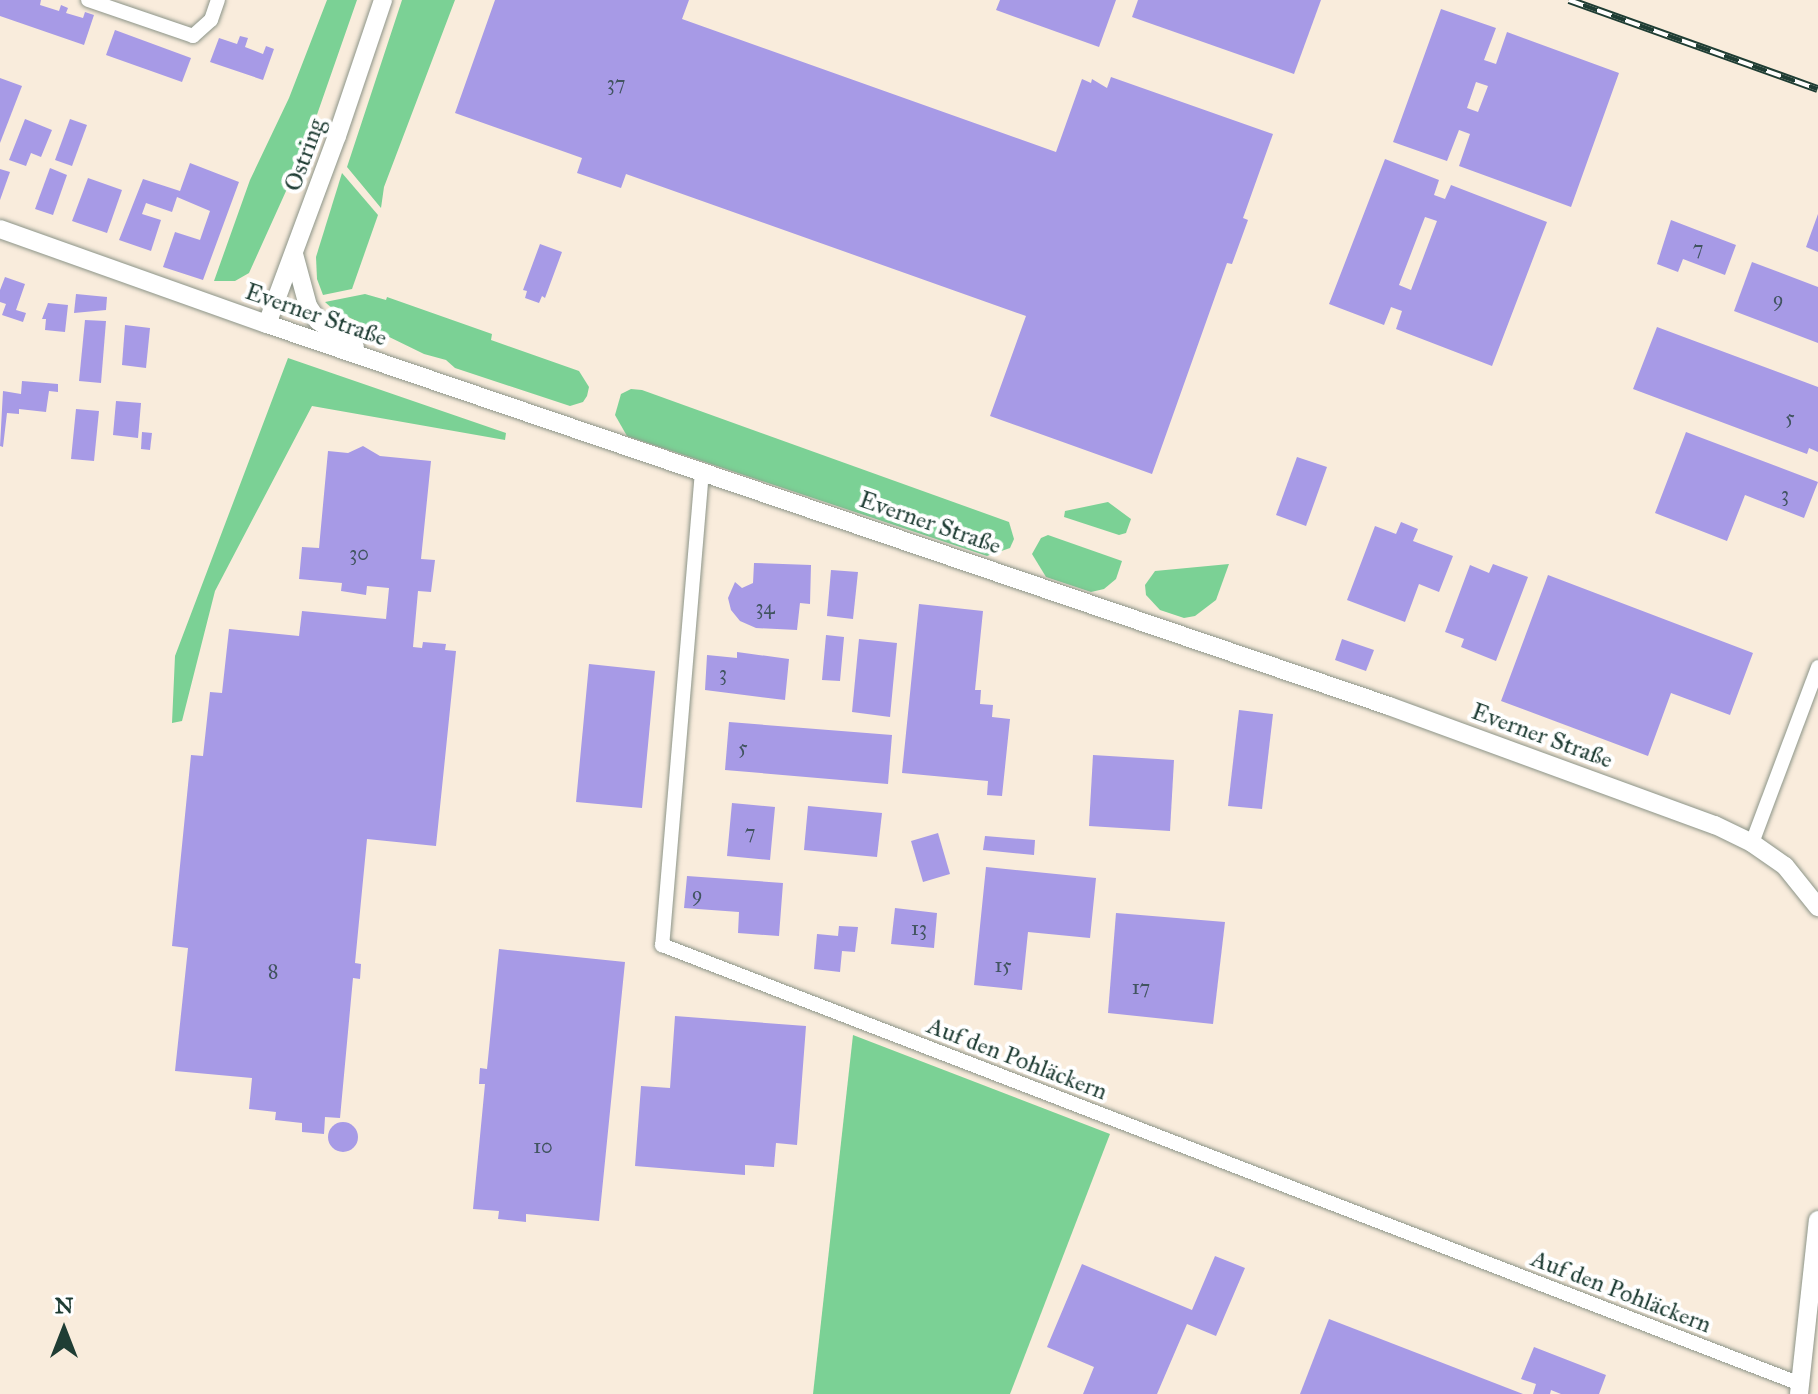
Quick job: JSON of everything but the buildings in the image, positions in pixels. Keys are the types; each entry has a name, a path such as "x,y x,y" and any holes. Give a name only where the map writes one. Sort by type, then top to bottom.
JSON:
{"street":[{"path":"88,0 193,36 211,20 218,0"},
{"name":"Ostring","path":"267,324 383,0"},
{"name":"Everner Straße","path":"0,229 267,324 1389,706 1715,825 1752,843 1785,866 1818,907"},
{"path":"294,254 308,306 318,321 373,360"},
{"name":"Auf den Pohläckern","path":"702,471 662,945 1799,1389"},
{"path":"1752,843 1818,667"},
{"path":"1799,1389 1818,1220"}],"green space":[{"path":"327,0 357,0 305,149 249,273 235,281 214,281 250,180 289,98"},
{"path":"402,0 455,0 384,187 381,208 347,167"},
{"path":"342,173 378,215 352,289 323,295 317,279 316,257"},
{"path":"365,294 386,300 387,297 492,334 491,340 579,371 589,387 587,396 583,402 570,406 455,368 446,360 424,354 334,310 325,302"},
{"path":"288,358 506,433 505,440 312,406 215,591 182,721 172,723 175,656"},
{"path":"631,389 642,390 1009,522 1014,539 1010,548 987,556 627,436 615,415 621,394"},
{"path":"1108,502 1131,519 1126,533 1119,535 1064,517 1065,511"},
{"path":"1048,535 1122,561 1116,579 1104,589 1091,592 1046,577 1032,554 1041,538"},
{"path":"1229,564 1216,600 1195,616 1184,618 1160,610 1146,595 1145,585 1155,571"},
{"path":"853,1035 1110,1134 1010,1394 813,1394"}],"railway":[{"path":"1569,0 1818,89"}]}
